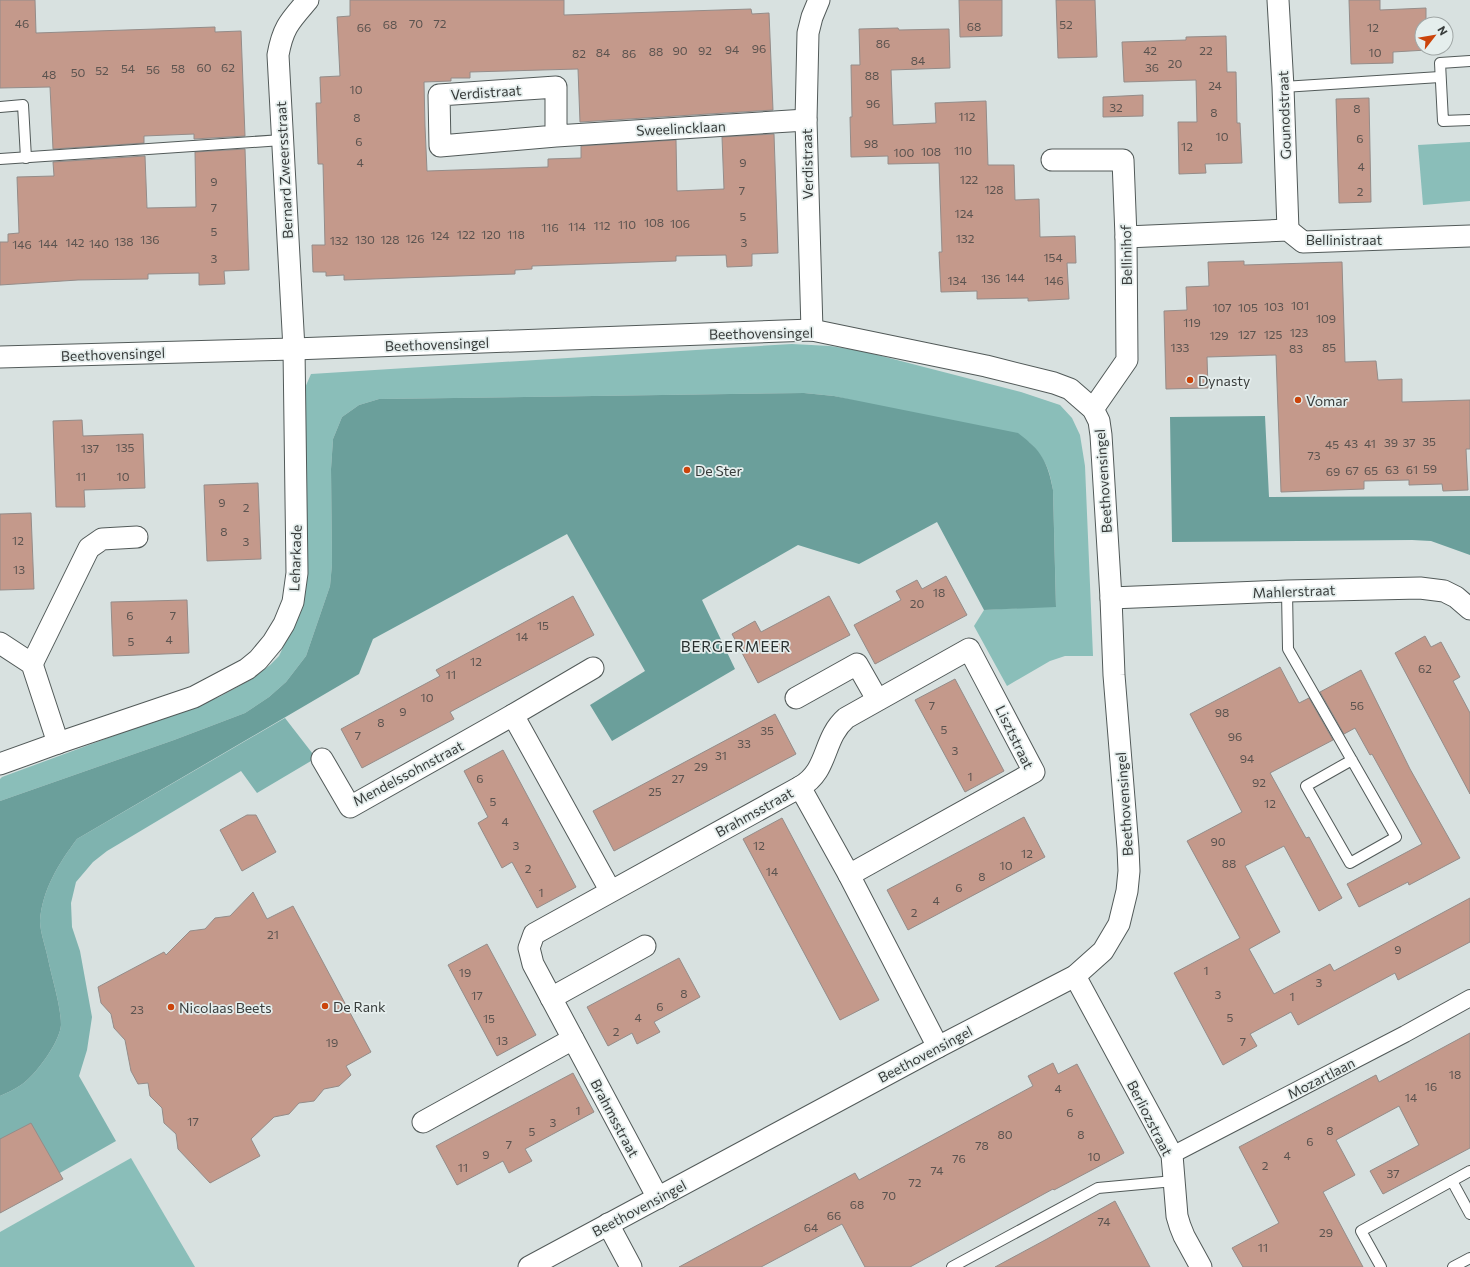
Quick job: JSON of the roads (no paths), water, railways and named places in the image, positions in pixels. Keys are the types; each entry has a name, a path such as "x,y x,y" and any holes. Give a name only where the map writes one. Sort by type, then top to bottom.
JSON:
{"street":[{"name":"Bernard Zweersstraat","path":"294,349 278,55 281,38 288,24 308,0"},
{"name":"Verdistraat","path":"812,330 806,120 808,33 812,17 819,0"},
{"name":"Gounodstraat","path":"1278,0 1283,87 1288,230"},
{"name":"Verdistraat","path":"556,87 556,136 440,146 439,95 556,87"},
{"name":"Sweelincklaan","path":"556,136 806,120"},
{"name":"Bellinihof","path":"1052,160 1123,160 1126,237 1127,360 1093,409"},
{"name":"Bellinistraat","path":"1126,237 1288,230 1303,242 1470,236"},
{"name":"Beethovensingel","path":"0,357 294,349 812,330 986,366 1054,383 1070,390 1093,409 1099,421 1101,435 1114,675 1128,848 1127,891 1119,924 1103,951 1075,976 938,1046 529,1267"},
{"name":"Leharkade","path":"0,764 58,742 194,697 247,669 258,660 273,642 284,624 293,602 297,573 294,349"},
{"path":"32,664 89,548 102,539 137,537"},
{"name":"Mahlerstraat","path":"1111,598 1287,591 1420,588 1444,591 1456,597 1470,609"},
{"path":"0,643 32,664 58,742"},
{"name":"Lisztstraat","path":"800,787 809,782 818,771 837,725 878,699 969,649 1034,772 848,875"},
{"path":"796,698 857,664 878,699"},
{"name":"Mendelssohnstraat","path":"322,759 350,808 514,715 593,668"},
{"path":"514,715 610,890"},
{"name":"Brahmsstraat","path":"658,1198 533,964 529,948 534,934 610,890 800,787 938,1046"},
{"path":"551,998 645,946"},
{"name":"Berliozstraat","path":"1075,976 1172,1155 1177,1216 1184,1236 1201,1267"},
{"name":"Mozartlaan","path":"1172,1155 1398,1038 1470,998"},
{"path":"424,1122 573,1039"},
{"path":"608,1224 630,1267"}],"lane":[{"path":"1470,61 1440,63 1443,121 1470,120"},
{"path":"1283,87 1440,77"},
{"path":"0,107 23,105 26,158"},
{"path":"0,160 282,140"},
{"path":"1287,591 1288,649 1352,760 1396,838 1350,863 1306,786 1352,760"},
{"path":"1381,1267 1361,1231 1470,1171"},
{"path":"952,1267 1098,1188 1174,1181"},
{"path":"1452,1181 1470,1214"},
{"path":"1453,1267 1470,1258"}],"place":[{"name":"Dynasty","path":"1190,380"},
{"name":"Vomar","path":"1298,400"},
{"name":"De Ster","path":"687,470"},
{"name":"De Rank","path":"325,1006"},
{"name":"Nicolaas Beets","path":"171,1007"}],"district":[{"name":"BERGERMEER","path":"736,646"}]}
